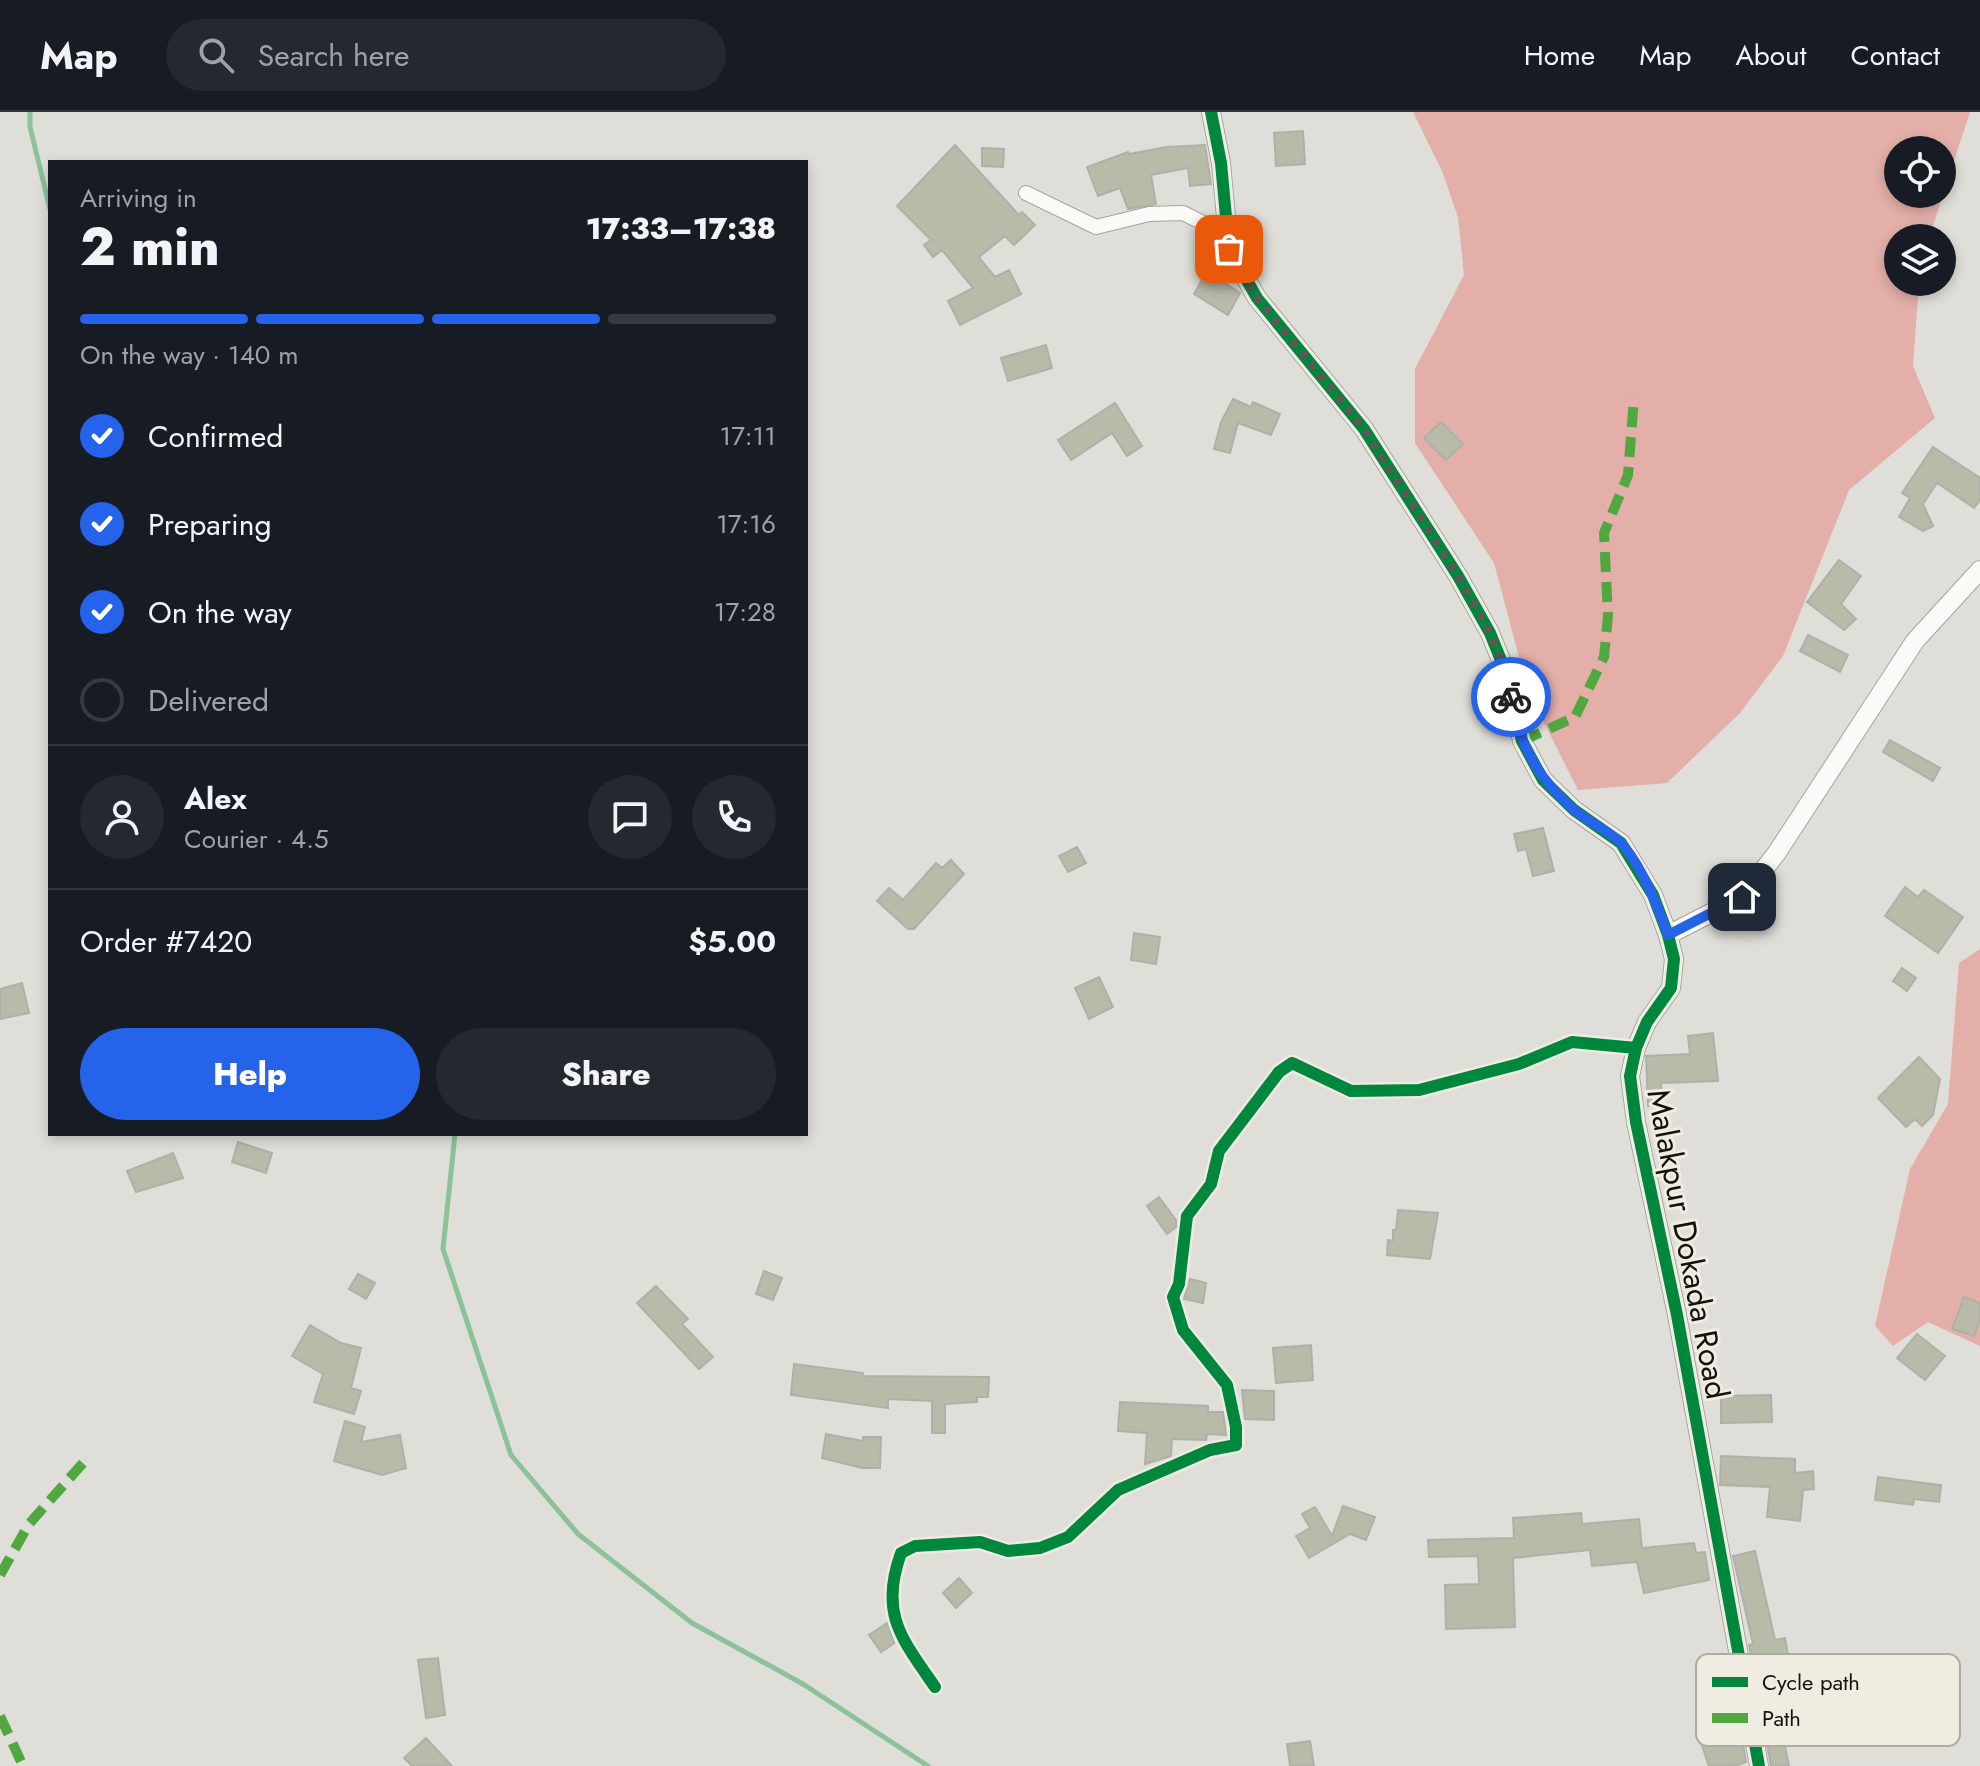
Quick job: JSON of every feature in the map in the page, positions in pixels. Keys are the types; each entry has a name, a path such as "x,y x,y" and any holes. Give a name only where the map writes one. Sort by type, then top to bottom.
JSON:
{"street":[{"name":"Malakpur Dokada Road","path":"1211,112 1221,163 1229,249 1257,298 1364,429 1458,576 1490,633 1509,680 1522,741 1543,780 1574,810 1621,843 1653,895 1668,935 1674,959 1671,988 1647,1022 1636,1048 1630,1076 1636,1122 1677,1315 1739,1654"},
{"path":"1026,193 1096,227 1149,214 1183,213 1227,235"},
{"path":"1668,935 1742,897 1785,841 1915,641 1980,570"},
{"path":"935,1687 907,1646 891,1610 895,1569 901,1553 915,1546 980,1542 1008,1551 1040,1548 1068,1537 1118,1490 1210,1450 1236,1445 1236,1427 1227,1385 1183,1330 1173,1297 1179,1284 1187,1216 1211,1184 1219,1151 1227,1138 1279,1072 1292,1063 1351,1091 1419,1090 1519,1064 1572,1042 1636,1048"},
{"name":"Malakpur Dokada Road","path":"1755,1746 1759,1766"}],"shaded area":[{"path":"1413,112 1970,112 1956,155 1956,136 1884,136 1884,208 1939,208 1934,224 1884,224 1884,296 1918,296 1913,366 1935,418 1849,490 1783,656 1740,713 1667,783 1578,790 1528,691 1494,563 1415,443 1415,369 1464,275 1458,217 1442,171"},
{"path":"1980,949 1980,1346 1928,1322 1893,1346 1875,1326 1910,1169 1948,1104 1959,963"}],"building":[{"path":"1303,131 1305,164 1276,166 1274,133"},
{"path":"955,145 1019,215 1022,212 1035,225 1014,245 1005,236 979,257 995,277 1009,270 1021,294 960,325 948,301 973,288 942,250 933,257 924,245 931,240 897,206"},
{"path":"1205,145 1211,184 1190,186 1188,168 1151,175 1156,204 1128,209 1120,188 1098,196 1087,167 1128,152"},
{"path":"982,148 1004,149 1003,167 982,166"},
{"path":"1207,271 1240,293 1228,315 1194,294"},
{"path":"1046,345 1052,368 1008,381 1001,358"},
{"path":"1233,399 1251,407 1253,402 1280,414 1271,435 1238,423 1230,453 1214,449 1221,422"},
{"path":"1115,403 1142,446 1127,456 1112,433 1071,460 1058,440"},
{"path":"1441,422 1463,444 1446,460 1424,438"},
{"path":"1933,447 1980,478 1980,500 1974,508 1937,483 1923,504 1933,526 1923,531 1899,517 1910,498 1902,493"},
{"path":"1839,560 1861,576 1841,604 1856,619 1844,630 1807,602"},
{"path":"1808,635 1848,655 1840,672 1800,651"},
{"path":"1890,740 1940,768 1933,781 1883,752"},
{"path":"1543,828 1554,871 1533,876 1526,849 1518,851 1514,834"},
{"path":"1077,847 1086,863 1068,872 1059,856"},
{"path":"951,860 964,874 914,929 908,929 877,901 889,888 903,900 936,863 942,868"},
{"path":"1905,887 1918,897 1924,890 1963,917 1938,953 1885,916"},
{"path":"1134,933 1160,937 1156,964 1131,960"},
{"path":"1902,968 1916,978 1907,991 1893,981"},
{"path":"1099,977 1113,1007 1089,1019 1075,988"},
{"path":"22,983 29,1013 0,1019 0,989"},
{"path":"1713,1033 1718,1081 1661,1083 1662,1105 1648,1106 1646,1056 1690,1054 1688,1036"},
{"path":"1919,1057 1940,1079 1933,1115 1922,1126 1915,1119 1906,1127 1878,1098"},
{"path":"238,1142 272,1153 266,1173 232,1162"},
{"path":"173,1153 183,1178 136,1192 127,1171"},
{"path":"1159,1197 1176,1220 1176,1227 1167,1234 1147,1206"},
{"path":"1398,1210 1438,1213 1430,1259 1387,1255 1388,1240 1393,1241 1393,1230 1396,1230"},
{"path":"764,1271 782,1278 773,1300 756,1294"},
{"path":"358,1274 375,1283 366,1299 349,1289"},
{"path":"1190,1279 1206,1283 1203,1303 1184,1299"},
{"path":"656,1286 688,1319 682,1324 713,1357 699,1369 637,1303"},
{"path":"1964,1297 1980,1303 1980,1319 1974,1336 1952,1329"},
{"path":"310,1325 341,1343 361,1348 351,1388 361,1391 354,1414 314,1402 323,1374 292,1356"},
{"path":"1917,1334 1945,1356 1925,1380 1897,1358"},
{"path":"1311,1345 1313,1380 1276,1383 1273,1348"},
{"path":"794,1364 863,1373 862,1376 989,1377 988,1397 977,1397 977,1402 945,1404 945,1433 932,1433 932,1401 888,1399 888,1408 791,1395"},
{"path":"1242,1390 1274,1391 1274,1420 1245,1419"},
{"path":"1771,1395 1772,1422 1721,1423 1721,1396"},
{"path":"1120,1402 1208,1406 1208,1412 1223,1412 1226,1435 1207,1434 1206,1440 1172,1439 1171,1456 1145,1464 1147,1433 1118,1431"},
{"path":"345,1421 365,1427 361,1442 400,1435 406,1468 382,1475 334,1461"},
{"path":"826,1434 863,1441 863,1437 881,1437 880,1468 862,1468 822,1458"},
{"path":"1721,1456 1795,1459 1795,1473 1813,1471 1814,1489 1803,1490 1800,1521 1767,1517 1770,1487 1720,1485"},
{"path":"1878,1477 1941,1485 1939,1502 1914,1499 1913,1505 1875,1500"},
{"path":"1343,1506 1375,1517 1366,1540 1350,1534 1309,1558 1296,1536 1310,1528 1302,1514 1315,1507 1332,1536"},
{"path":"1581,1513 1582,1524 1639,1519 1642,1548 1694,1543 1696,1553 1705,1552 1709,1580 1644,1593 1637,1562 1592,1566 1590,1550 1513,1558 1515,1627 1446,1629 1445,1585 1479,1584 1478,1556 1429,1557 1428,1540 1514,1538 1513,1518"},
{"path":"1755,1551 1775,1640 1785,1638 1788,1654 1751,1654 1749,1645 1753,1644 1733,1556"},
{"path":"959,1578 972,1593 956,1608 943,1593"},
{"path":"887,1623 894,1643 881,1652 869,1635"},
{"path":"438,1658 445,1715 426,1718 418,1660"},
{"path":"426,1738 452,1766 412,1766 404,1758"},
{"path":"1310,1741 1314,1766 1290,1766 1287,1744"},
{"path":"1702,1746 1743,1746 1746,1762 1735,1766 1709,1766"},
{"path":"1767,1746 1785,1746 1789,1766 1771,1766"}],"waterway":[{"path":"30,112 30,127 48,201"},
{"path":"455,1136 443,1249 511,1455 578,1534 692,1623 803,1684 928,1766"}],"marked path":[{"path":"1522,741 1575,717 1604,657 1608,616 1604,533 1628,475 1634,397"},
{"path":"0,1575 29,1524 83,1463"},
{"path":"0,1716 23,1766"}],"cycle path":[{"path":"1211,112 1221,163 1229,249 1257,298 1364,429 1458,576 1490,633 1509,680 1522,741 1543,780 1574,810 1621,843 1653,895 1668,935 1674,959 1671,988 1647,1022 1636,1048 1630,1076 1636,1122 1677,1315 1739,1654"},
{"path":"935,1687 904,1640 893,1610 892,1593 901,1553 915,1546 980,1542 1008,1551 1040,1548 1068,1537 1118,1490 1210,1450 1236,1445 1236,1427 1227,1385 1183,1330 1173,1297 1179,1284 1187,1216 1211,1184 1219,1151 1279,1072 1292,1063 1351,1091 1419,1090 1519,1064 1572,1042 1636,1048"},
{"path":"1755,1746 1759,1766"}],"way so far":[{"path":"1229,249 1257,298 1364,429 1458,576 1490,633 1509,680 1511,697"}],"route":[{"path":"1511,697 1522,741 1543,780 1574,810 1621,843 1653,895 1668,935 1742,897"}]}
